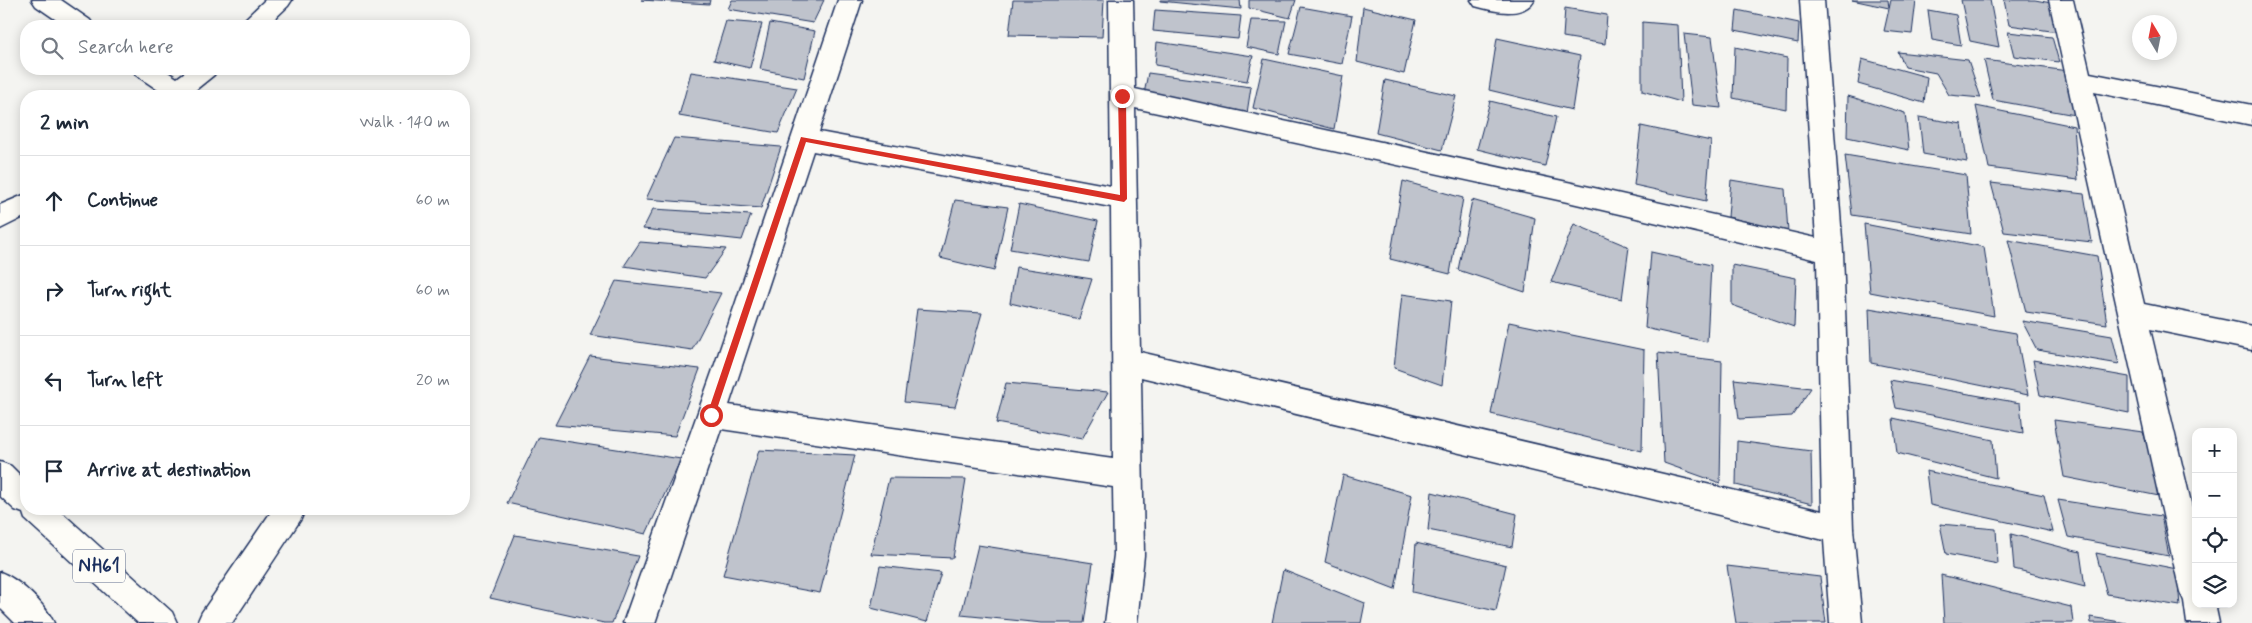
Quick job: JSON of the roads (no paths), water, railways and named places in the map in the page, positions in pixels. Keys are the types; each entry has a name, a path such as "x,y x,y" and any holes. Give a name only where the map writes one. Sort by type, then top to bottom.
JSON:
{"main road":[{"path":"44,0 73,20"},
{"path":"258,20 280,0"},
{"path":"639,623 850,0"},
{"path":"1121,0 1129,555 1121,623"},
{"path":"1483,0 1517,4 1522,0"},
{"path":"1812,0 1830,252 1838,529 1846,623"},
{"path":"2062,0 2192,574"},
{"path":"152,75 170,90"},
{"path":"180,90 198,75"},
{"path":"2080,80 2252,115"},
{"path":"1122,96 1572,193 1830,252"},
{"path":"803,139 1124,199"},
{"path":"0,218 20,207"},
{"path":"2133,314 2252,338"},
{"path":"1126,361 1838,529"},
{"path":"711,415 1128,475"},
{"path":"0,476 20,494"},
{"name":"NH61","path":"43,515 161,623"},
{"path":"213,623 286,515"},
{"path":"0,587 38,623"},
{"path":"2199,608 2203,623"}]}
